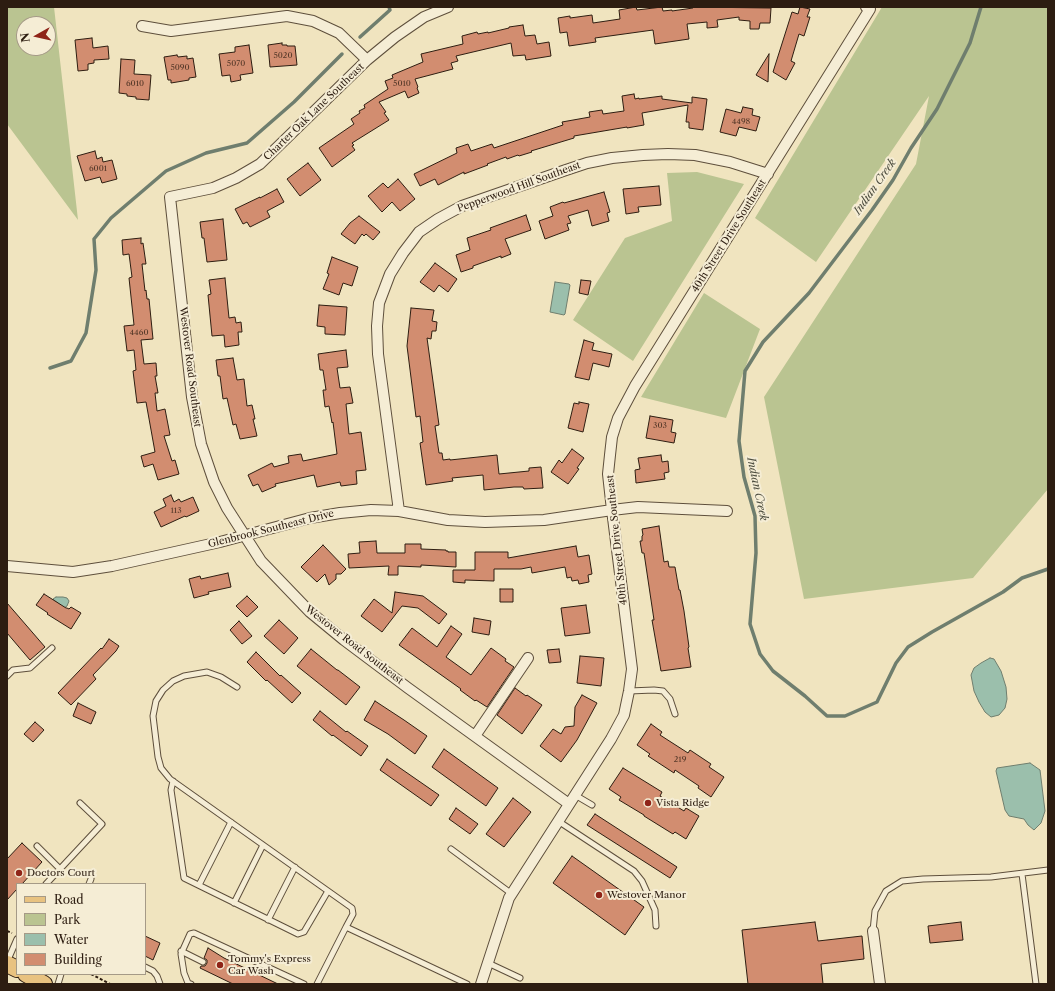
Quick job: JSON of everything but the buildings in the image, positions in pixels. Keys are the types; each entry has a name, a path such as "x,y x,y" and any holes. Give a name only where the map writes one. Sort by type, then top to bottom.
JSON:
{"main road":[{"path":"7,964 16,969"},
{"path":"28,975 44,984"}],"street":[{"name":"Charter Oak Lane Southeast","path":"170,197 213,188 236,178 260,164 367,60 394,37 424,17 448,7"},
{"name":"40th Street Drive Southeast","path":"482,984 509,898 611,740 624,715 632,669 608,474 614,431 618,418 635,386 768,174 868,8"},
{"path":"142,26 171,31 287,16 313,21 339,33 367,60"},
{"name":"Pepperwood Hill Southeast","path":"399,511 378,354 377,326 380,303 390,274 403,253 420,232 438,219 462,206 563,170 612,158 668,154 696,156 730,162 768,174"},
{"name":"Westover Road Southeast","path":"170,197 192,397 201,444 214,482 227,508 244,536 261,561 310,612 344,640 569,804"},
{"name":"Glenbrook Southeast Drive","path":"7,566 73,572 112,566 220,542 310,518 371,510 399,511 448,520 485,522 544,520 638,507 728,511"},
{"path":"475,736 528,658"},
{"path":"872,932 880,984"}],"lane":[{"path":"7,676 13,670 30,668 52,648"},
{"path":"237,687 221,677 207,672 184,676 173,681 163,690 156,701 153,716 158,757 161,768 170,779 352,908 353,914 317,984"},
{"path":"629,691 663,691 670,699 675,714"},
{"path":"173,781 171,790 184,878 298,934 304,932 328,891"},
{"path":"575,795 592,805"},
{"path":"47,883 102,824 80,803"},
{"path":"558,821 634,871 642,881 655,910 656,926"},
{"path":"199,885 231,822"},
{"path":"234,903 262,845"},
{"path":"37,846 60,869"},
{"path":"451,849 512,894"},
{"path":"268,920 295,867"},
{"path":"872,932 875,911 886,891 902,881 991,877 1048,870"},
{"path":"1022,874 1036,984"},
{"path":"346,927 467,984"},
{"path":"191,984 188,983 184,973 180,954 190,934 194,933 304,984"},
{"path":"7,964 16,942"},
{"path":"181,951 203,962"},
{"path":"488,963 520,978"},
{"path":"146,968 153,971 160,984"}],"path":[{"path":"93,975 110,984"}],"green space":[{"path":"7,7 54,7 55,16 16,16 16,56 56,56 56,25 78,220 7,124"},
{"path":"882,7 1048,7 1048,489 973,578 804,599 764,397 916,164 929,96 816,262 755,218"},
{"path":"697,172 744,184 633,361 573,320 625,238 672,221 667,173"},
{"path":"704,293 760,329 726,418 641,397"}],"water":[{"path":"555,282 570,285 564,315 550,312"},
{"path":"56,597 67,598 69,601 67,606 64,608 53,599"},
{"path":"990,658 994,659 1001,671 1006,687 1007,699 1005,708 999,715 991,717 985,712 979,702 974,691 971,675 974,668"},
{"path":"1030,763 1040,770 1045,811 1041,823 1034,830 1024,819 1009,816 1005,810 996,771 997,768"}],"waterway":[{"path":"360,37 390,10 389,7"},
{"name":"Indian Creek","path":"981,7 970,43 937,109 911,148 893,180 809,293 763,342 745,371 739,441 744,477 755,516 756,553 750,624 760,654 773,671 805,696 827,716 845,716 877,702 896,663 908,647 1003,592 1022,578 1048,569"},
{"path":"50,368 71,361 86,333 96,270 94,239 111,218 166,171 206,153 247,143 294,102 342,54"}],"place":[{"name":"Vista Ridge","path":"648,803"},
{"name":"Doctors Court","path":"19,873"},
{"name":"Westover Manor","path":"599,895"},
{"name":"Tommy's Express Car Wash","path":"220,965"}]}
